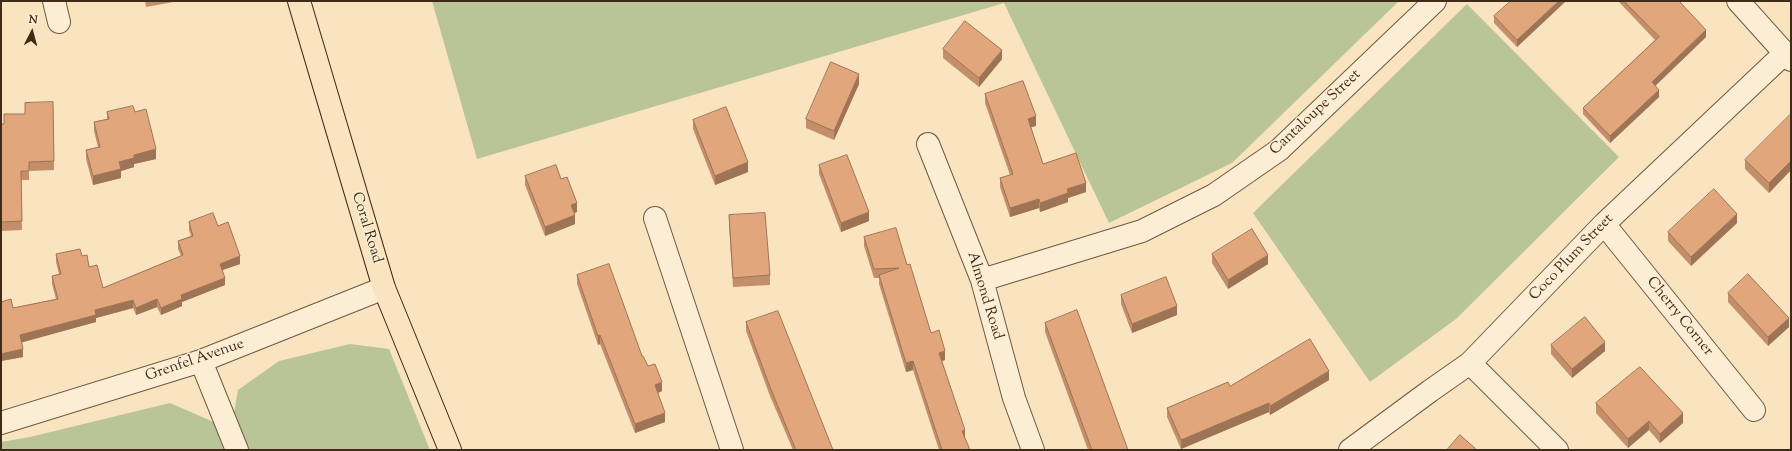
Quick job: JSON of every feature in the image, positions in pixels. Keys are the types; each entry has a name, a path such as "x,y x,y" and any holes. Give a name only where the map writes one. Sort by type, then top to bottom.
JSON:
{"main road":[{"name":"Coral Road","path":"299,1 384,288 450,450"}],"street":[{"path":"54,1 59,22"},
{"name":"Cantaloupe Street","path":"982,280 1142,231 1214,195 1279,150 1435,1"},
{"path":"1738,1 1788,57"},
{"name":"Coco Plum Street","path":"1350,450 1470,363 1604,224 1788,57"},
{"name":"Almond Road","path":"928,144 982,280 1014,398 1033,450"},
{"path":"655,218 732,450"},
{"name":"Cherry Corner","path":"1604,224 1754,410"},
{"name":"Grenfel Avenue","path":"1,423 201,361 384,288"},
{"path":"201,361 237,450"},
{"path":"1470,363 1557,450"}],"green space":[{"path":"432,1 1399,1 1232,163 1109,223 1004,3 477,159"},
{"path":"1467,4 1619,157 1456,319 1370,382 1253,213"},
{"path":"350,344 389,349 430,450 249,450 234,413 238,390 279,361"},
{"path":"170,403 216,423 226,450 1,450 1,442 30,437"}],"building":[{"path":"1511,1 1559,1 1517,40 1494,16"},
{"path":"1624,1 1679,1 1706,30 1652,82 1659,90 1610,136 1583,108 1659,37"},
{"path":"965,21 1002,50 979,78 943,49"},
{"path":"831,62 859,74 834,131 806,119"},
{"path":"1023,81 1036,116 1028,119 1043,164 1076,153 1086,183 1067,189 1068,193 1040,203 1039,199 1010,208 1000,178 1013,174 985,94"},
{"path":"53,102 54,161 29,162 29,171 21,171 22,221 1,222 1,124 4,124 4,114 25,114 25,103"},
{"path":"133,106 135,112 146,109 156,149 134,155 134,158 119,162 121,169 93,176 86,150 100,147 94,122 109,119 107,112"},
{"path":"726,107 748,162 715,176 693,120"},
{"path":"1790,115 1791,161 1769,183 1745,160"},
{"path":"847,155 869,212 841,223 819,165"},
{"path":"556,165 561,179 567,177 577,203 571,205 575,215 545,227 525,176"},
{"path":"1714,189 1737,214 1691,257 1668,232"},
{"path":"213,213 218,226 228,222 240,256 220,264 225,278 181,295 182,299 161,308 157,299 136,308 133,300 95,310 96,315 20,335 23,349 1,354 1,302 11,299 13,308 58,299 52,276 61,274 56,254 80,249 82,256 87,255 89,267 97,265 103,288 183,255 178,241 193,236 189,222"},
{"path":"765,213 770,275 733,278 729,215"},
{"path":"896,228 907,265 910,264 931,333 939,330 945,351 939,353 965,430 962,431 970,450 942,450 913,361 906,363 879,275 899,268 874,269 864,237"},
{"path":"1252,229 1268,255 1228,280 1212,254"},
{"path":"609,264 642,356 648,366 655,364 662,382 655,385 665,413 635,424 600,335 598,336 577,275"},
{"path":"1748,274 1789,318 1768,337 1728,293"},
{"path":"1166,277 1177,306 1132,324 1121,295"},
{"path":"1077,310 1128,450 1092,450 1045,323"},
{"path":"778,311 833,450 796,450 770,387 746,322"},
{"path":"1585,317 1605,342 1572,369 1551,345"},
{"path":"1310,339 1329,371 1270,406 1269,403 1181,440 1167,408 1228,382 1230,386"},
{"path":"1640,367 1683,413 1660,434 1649,421 1628,439 1596,403"},
{"path":"1460,435 1477,450 1447,450"}]}
